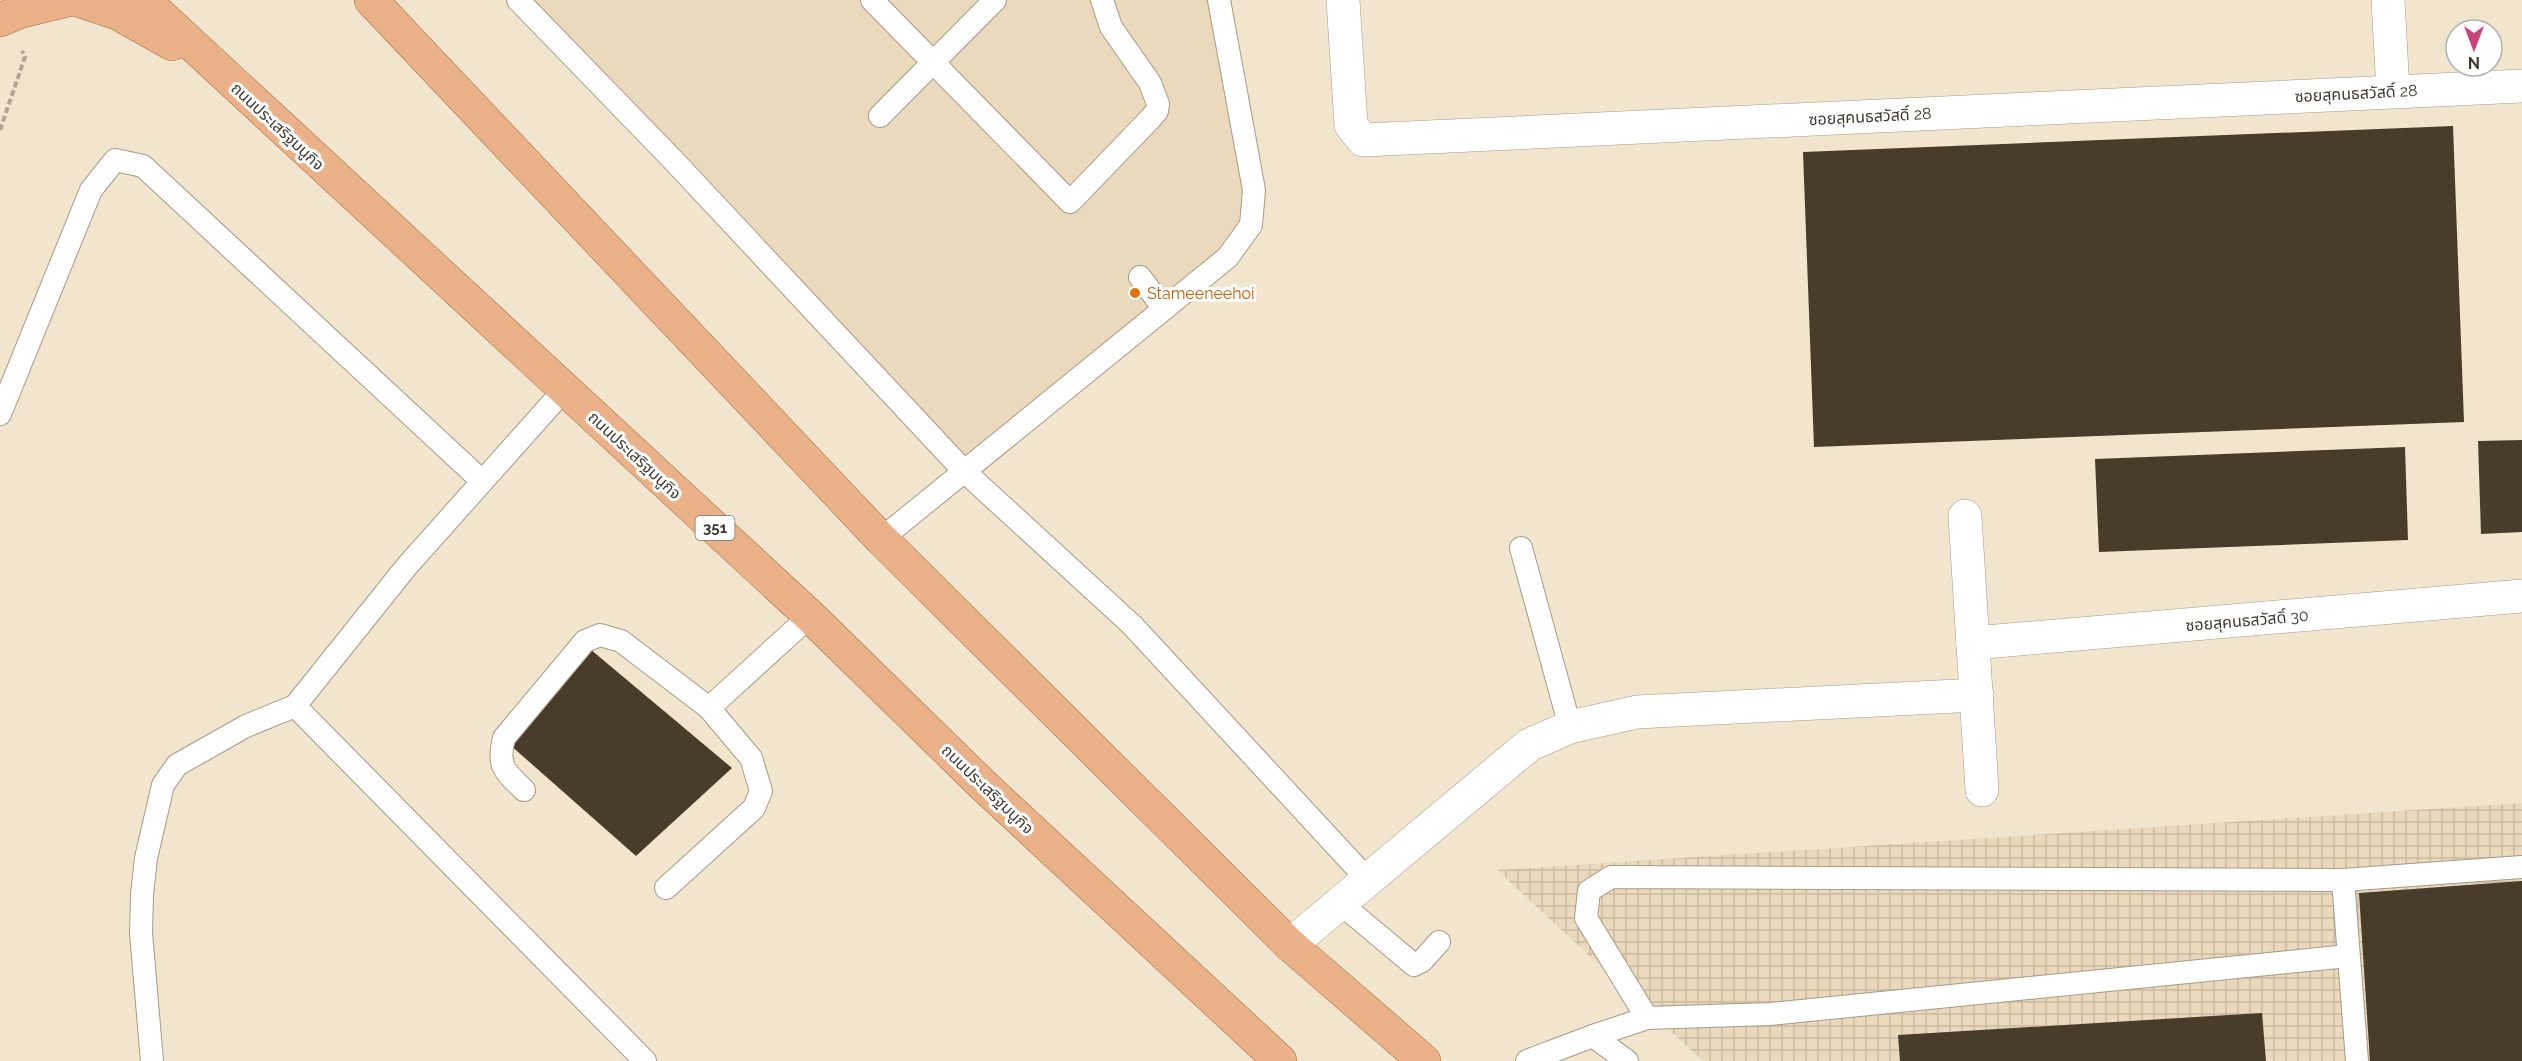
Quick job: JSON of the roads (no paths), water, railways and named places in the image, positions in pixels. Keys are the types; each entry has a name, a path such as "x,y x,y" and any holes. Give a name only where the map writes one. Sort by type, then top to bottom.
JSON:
{"main road":[{"path":"3,19 19,12 68,0"},
{"path":"78,0 117,13 216,68"},
{"name":"ถนนประเสริฐมนูกิจ","path":"144,0 810,616 984,786 1280,1061"},
{"path":"371,0 881,539 1290,945 1424,1061"}],"street":[{"name":"ซอยสุคนธสวัสดิ์ 28","path":"1343,0 1351,125 1363,140 2393,92 2522,89"},
{"path":"2388,0 2393,92"},
{"path":"1965,516 1982,790"},
{"name":"ซอยสุคนธสวัสดิ์ 30","path":"1973,643 2522,596"},
{"path":"1290,945 1529,745 1570,727 1637,712 1977,695"}],"lane":[{"path":"518,0 674,161 964,471 1132,626 1368,880"},
{"path":"872,0 1078,208 1157,111 1158,104 1150,83 1111,27 1102,0"},
{"path":"880,116 995,0"},
{"path":"881,539 1228,257 1251,225 1254,190 1220,0"},
{"path":"0,414 91,190 115,160 142,166 482,481"},
{"path":"1140,277 1164,309"},
{"path":"152,1061 141,933 142,895 146,858 163,785 177,765 246,726 295,706 407,566 564,390"},
{"path":"1521,548 1570,727"},
{"path":"710,708 810,616"},
{"path":"524,790 505,772 500,756 504,738 585,641 600,635 621,642 710,708 751,758 761,791 754,807 666,888"},
{"path":"295,706 645,1061"},
{"path":"1647,1018 1586,918 1589,891 1611,877 2343,880 2522,867"},
{"path":"2343,880 2357,1061"},
{"path":"1340,903 1414,964 1422,961 1439,942"},
{"path":"1527,1061 1647,1018 1770,1014 2348,956"},
{"path":"1593,1036 1627,1061"}],"place":[{"name":"Stameeneehoi","path":"1135,293"}]}
